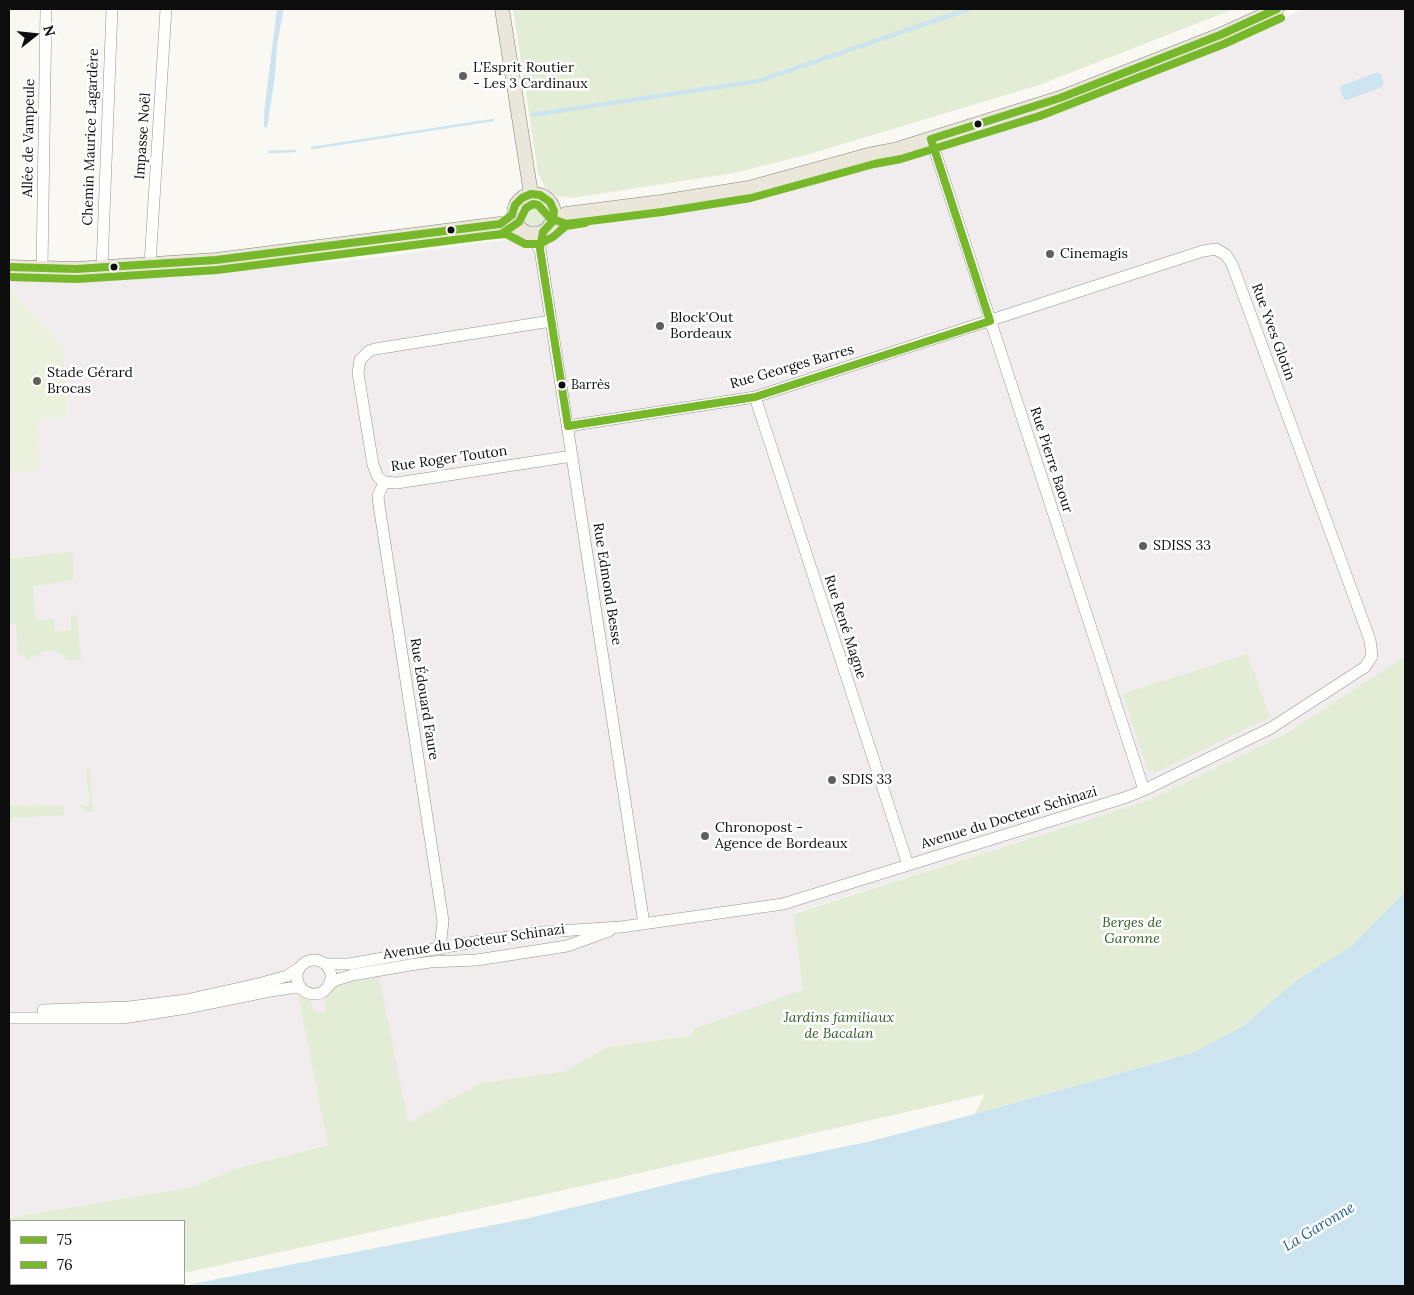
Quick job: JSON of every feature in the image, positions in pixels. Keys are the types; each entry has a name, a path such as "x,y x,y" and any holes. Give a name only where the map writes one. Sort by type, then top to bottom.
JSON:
{"main road":[{"path":"502,9 531,194"},
{"path":"9,266 42,268 102,267 216,260 500,224 512,225 533,234 547,229 558,218 566,214 671,201 749,188 872,154 898,149 1060,98 1220,35 1277,9"},
{"path":"500,224 509,218 522,198 531,194 543,196 558,212 566,214"},
{"path":"547,229 554,216 552,206"},
{"path":"514,210 514,220 524,231"}],"street":[{"name":"Allée de Vampeule","path":"42,268 46,9"},
{"name":"Chemin Maurice Lagardère","path":"102,267 112,9"},
{"name":"Impasse Noël","path":"150,264 166,9"},
{"name":"Rue Pierre Baour","path":"931,139 1144,790"},
{"name":"Rue Edmond Besse","path":"547,229 540,249 644,924"},
{"name":"Rue Edmond Besse","path":"524,231 540,249"},
{"name":"Rue Yves Glotin","path":"990,321 1203,251 1216,249 1226,255 1232,264 1366,630 1372,648 1372,656"},
{"name":"Rue Roger Touton","path":"551,321 375,349 364,355 358,366 362,399 373,465 378,477 384,482 397,483 572,456"},
{"name":"Rue Georges Barres","path":"568,426 755,397 990,321"},
{"name":"Rue René Magne","path":"755,397 908,865"},
{"name":"Rue Édouard Faure","path":"384,482 378,496 379,505 443,921 440,949"},
{"name":"Avenue du Docteur Schinazi","path":"326,964 358,963 543,932 621,927 783,904 1128,797 1271,728 1365,667 1372,656"},
{"name":"Rue Édouard Faure","path":"443,921 457,945"},
{"name":"Avenue du Docteur Schinazi","path":"330,984 352,975 410,965 476,960 567,946 621,927"},
{"path":"9,1011 129,1007 186,1000 287,976 311,960 322,961 332,973 330,984 323,992 317,994 311,994 301,988 290,988 123,1018 9,1018"},
{"path":"298,970 297,980 301,988"}],"shaded area":[{"path":"1302,9 1405,9 1405,656 1284,735 1147,801 793,913 803,990 691,1036 607,1047 566,1071 481,1083 408,1123 238,1168 192,1187 9,1218 9,472 41,470 37,420 68,417 63,346 11,290 11,275 75,278 349,261 520,238 528,244 549,238 554,231 759,201 1049,113 1267,28"}],"green space":[{"path":"513,9 1234,9 1039,85 806,155 734,173 572,198 557,196 545,187 538,173"},
{"path":"534,200 543,204 547,213 543,222 534,226 525,222 521,213 525,204"},
{"name":"Stade Gérard Brocas","path":"9,275 11,275 11,290 63,346 68,417 37,420 41,470 9,472"},
{"path":"72,552 74,578 63,582 33,586 36,618 39,620 53,619 55,632 71,630 71,616 77,615 81,660 67,660 60,653 43,651 27,661 26,655 18,656 16,623 9,624 9,559"},
{"path":"1247,654 1270,717 1156,772 1147,769 1123,694"},
{"name":"Berges de Garonne","path":"1405,656 1405,892 1353,946 1298,979 1243,1026 1192,1053 975,1114 985,1094 578,1187 185,1273 185,1220 10,1220 10,1285 38,1285 9,1286 9,1218 192,1187 238,1168 328,1145 298,994 302,994 309,999 316,1013 325,1011 325,997 334,986 379,977 408,1123 481,1083 566,1071 607,1047 691,1036 694,1029 803,990 793,914 1147,801 1284,735"},
{"path":"90,767 93,812 85,813 85,809 81,808 80,804 87,806 90,803 86,769"},
{"path":"62,805 64,807 64,815 9,818 9,806"}],"water":[{"path":"277,9 283,9 283,14 277,45 275,76 267,128 264,127 264,112"},
{"path":"961,9 976,9 759,83 533,117 530,113 758,79"},
{"path":"1378,72 1384,83 1382,87 1347,100 1344,99 1340,89 1341,86"},
{"name":"La Garonne","path":"1405,892 1405,1286 182,1286 529,1218 712,1174 867,1142 975,1114 1192,1053 1243,1026 1298,979 1352,946"}],"waterway":[{"path":"312,148 493,120"},
{"path":"269,152 295,151"}],"transit line":[{"name":"75","path":"931,139 1060,98 1220,35 1277,9"},
{"name":"76","path":"9,277 77,279 217,270 501,234 519,222 526,208 533,204 538,205 550,218 566,224 751,198 874,164 901,159 1040,116 1224,44 1281,18"},
{"name":"75","path":"931,139 990,321"},
{"name":"75","path":"9,267 76,269 216,260 500,224 512,215 515,205 522,198 531,194 540,195 550,202 554,211 553,221 543,232 540,249 568,426"},
{"name":"76","path":"485,236 506,234 525,244 539,244 553,237 566,226 585,223"},
{"name":"75","path":"568,426 755,397 990,321"}],"place":[{"name":"L'Esprit Routier - Les 3 Cardinaux","path":"463,76"},
{"name":"Cinemagis","path":"1050,254"},
{"name":"Block'Out Bordeaux","path":"660,326"},
{"name":"Stade Gérard Brocas","path":"37,381"},
{"name":"Barrès","path":"562,385"},
{"name":"SDISS 33","path":"1143,546"},
{"name":"SDIS 33","path":"832,780"},
{"name":"Chronopost - Agence de Bordeaux","path":"705,836"}],"park label":[{"name":"Jardins familiaux de Bacalan","path":"839,1026"}]}
